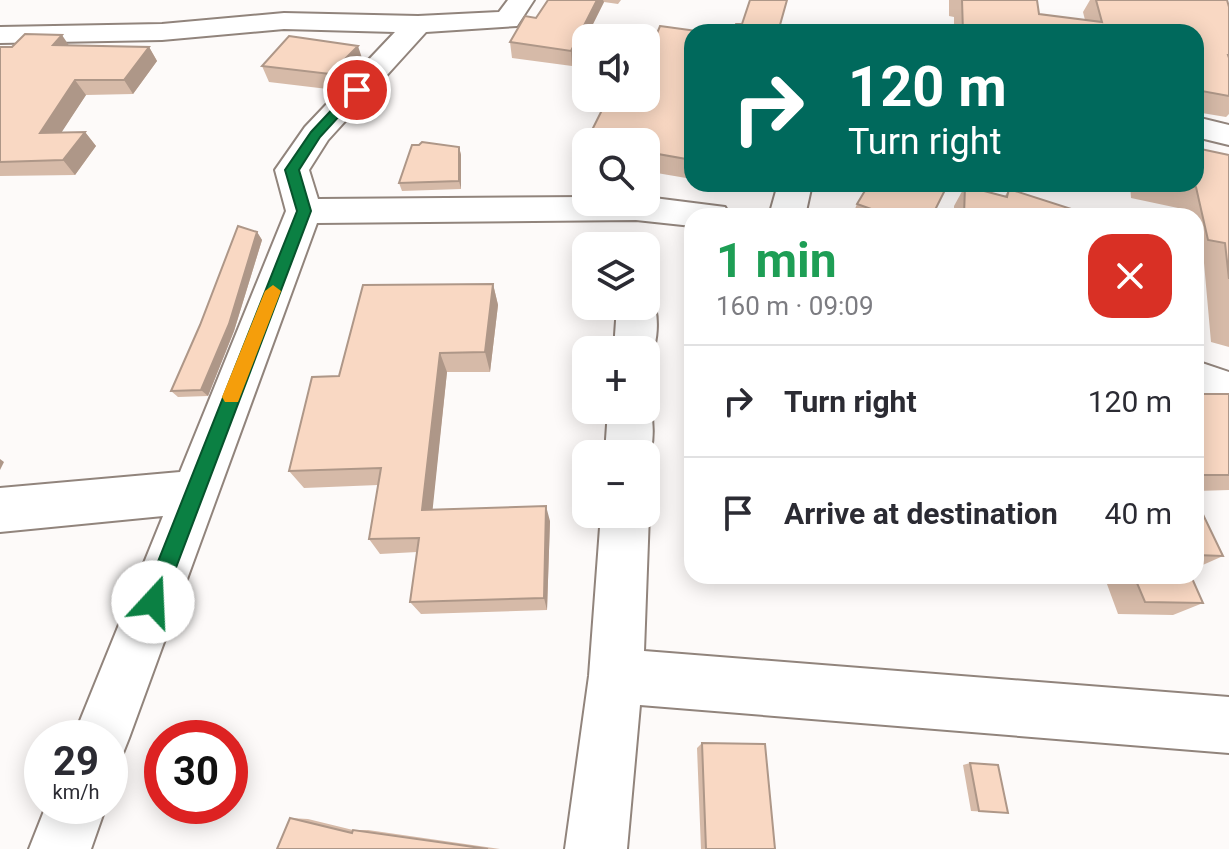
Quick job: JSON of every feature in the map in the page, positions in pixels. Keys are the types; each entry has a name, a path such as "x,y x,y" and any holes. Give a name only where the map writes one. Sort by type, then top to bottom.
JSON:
{"street":[{"path":"0,35 162,32 284,21 418,24 507,20 521,0"},
{"path":"108,720 304,211 292,170 316,134 418,24"},
{"path":"1204,129 1229,135"},
{"path":"304,211 572,209"},
{"path":"660,211 684,213"},
{"path":"1204,381 1229,389"},
{"path":"0,510 194,492"},
{"path":"596,849 616,676 624,528"},
{"path":"616,676 1229,725"},
{"path":"60,849 69,824"}],"building":[{"path":"548,0 597,0 585,24 572,24 571,51 510,42 525,16 536,18"},
{"path":"750,0 787,0 780,24 742,24"},
{"path":"962,0 1037,0 1039,14 1102,22 1096,0 1227,0 1229,96 1204,91 1204,24 963,24"},
{"path":"660,26 684,29 684,159 660,154 660,128 593,128 601,112 660,112"},
{"path":"25,34 62,35 53,45 149,47 124,80 75,80 40,133 85,132 63,160 0,162 0,47 12,47"},
{"path":"289,36 358,46 330,74 262,66"},
{"path":"422,142 459,147 459,181 399,183 412,145"},
{"path":"1204,150 1229,155 1229,279 1225,243 1208,240 1204,208 1201,208 1197,192 1204,192"},
{"path":"864,192 944,192 936,208 868,208 857,204"},
{"path":"965,192 988,192 1007,197 1008,192 1018,192 1068,208 964,208"},
{"path":"238,226 257,232 229,324 201,390 171,391 200,325"},
{"path":"493,284 485,352 440,353 422,510 546,506 544,598 410,602 419,538 369,539 381,468 289,471 312,377 339,376 363,285"},
{"path":"1204,394 1229,394 1229,475 1204,475"},
{"path":"1204,517 1223,556 1204,555"},
{"path":"1137,584 1195,584 1203,603 1145,602"},
{"path":"702,743 765,744 775,849 706,849"},
{"path":"970,763 998,765 1008,813 979,811"},
{"path":"290,818 352,833 353,830 488,849 277,849"}],"slow traffic":[{"path":"231,397 273,291"}],"route":[{"path":"153,602 304,211 292,170 316,134 357,90"}]}
